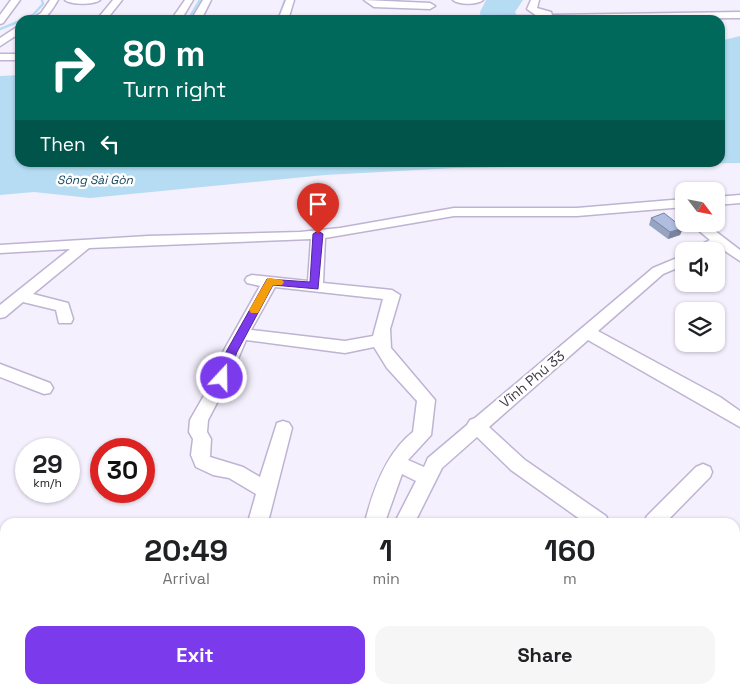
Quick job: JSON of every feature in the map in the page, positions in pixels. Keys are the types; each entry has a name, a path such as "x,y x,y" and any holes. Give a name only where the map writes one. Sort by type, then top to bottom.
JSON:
{"street":[{"path":"2,15 16,0"},
{"path":"44,15 54,0"},
{"path":"69,0 96,0"},
{"path":"106,15 118,0"},
{"path":"179,15 189,0"},
{"path":"199,15 207,0"},
{"path":"286,15 290,0"},
{"path":"368,0 374,4 430,6"},
{"path":"457,0 479,0"},
{"path":"535,0 532,9 538,13 574,15"},
{"path":"616,15 653,12 740,15"},
{"path":"0,43 15,32"},
{"path":"0,57 15,57"},
{"path":"725,200 740,199"},
{"path":"0,249 148,240 318,234 454,212 577,212 675,206"},
{"path":"707,232 718,242"},
{"path":"315,286 318,234"},
{"path":"0,313 22,297 79,245"},
{"path":"725,247 740,257"},
{"name":"Vĩnh Phú 33","path":"406,518 422,475 434,463 476,425 658,271 675,262"},
{"path":"252,280 392,295 381,340 388,357 426,400 422,435 408,446 397,464 376,518"},
{"path":"266,491 236,472 214,467 203,462 200,455 202,439 198,432 199,420 241,334 270,282"},
{"path":"22,297 63,307 65,319"},
{"path":"587,332 714,402 740,420"},
{"path":"241,334 344,347 381,340"},
{"path":"0,370 44,388"},
{"path":"476,425 518,465 593,518"},
{"path":"259,518 283,428"},
{"path":"397,464 422,475"},
{"path":"658,518 703,472"}],"water":[{"path":"486,0 523,0 515,12 516,15 480,15"},
{"name":"Sông Sài Gòn","path":"740,36 740,163 725,163 725,40"},
{"name":"Sông Sài Gòn","path":"15,75 15,167 512,167 325,175 90,198 34,192 0,195 0,76"}],"building":[{"path":"664,213 675,222 675,230 670,232 651,218"}],"waterway":[{"path":"33,15 43,4 42,0"},
{"path":"191,15 200,0"},
{"path":"280,15 285,0"},
{"path":"0,29 15,23"}],"slow traffic":[{"path":"254,310 270,282 279,282"}],"route":[{"path":"222,378 231,352 270,282 315,286 318,234"}]}
